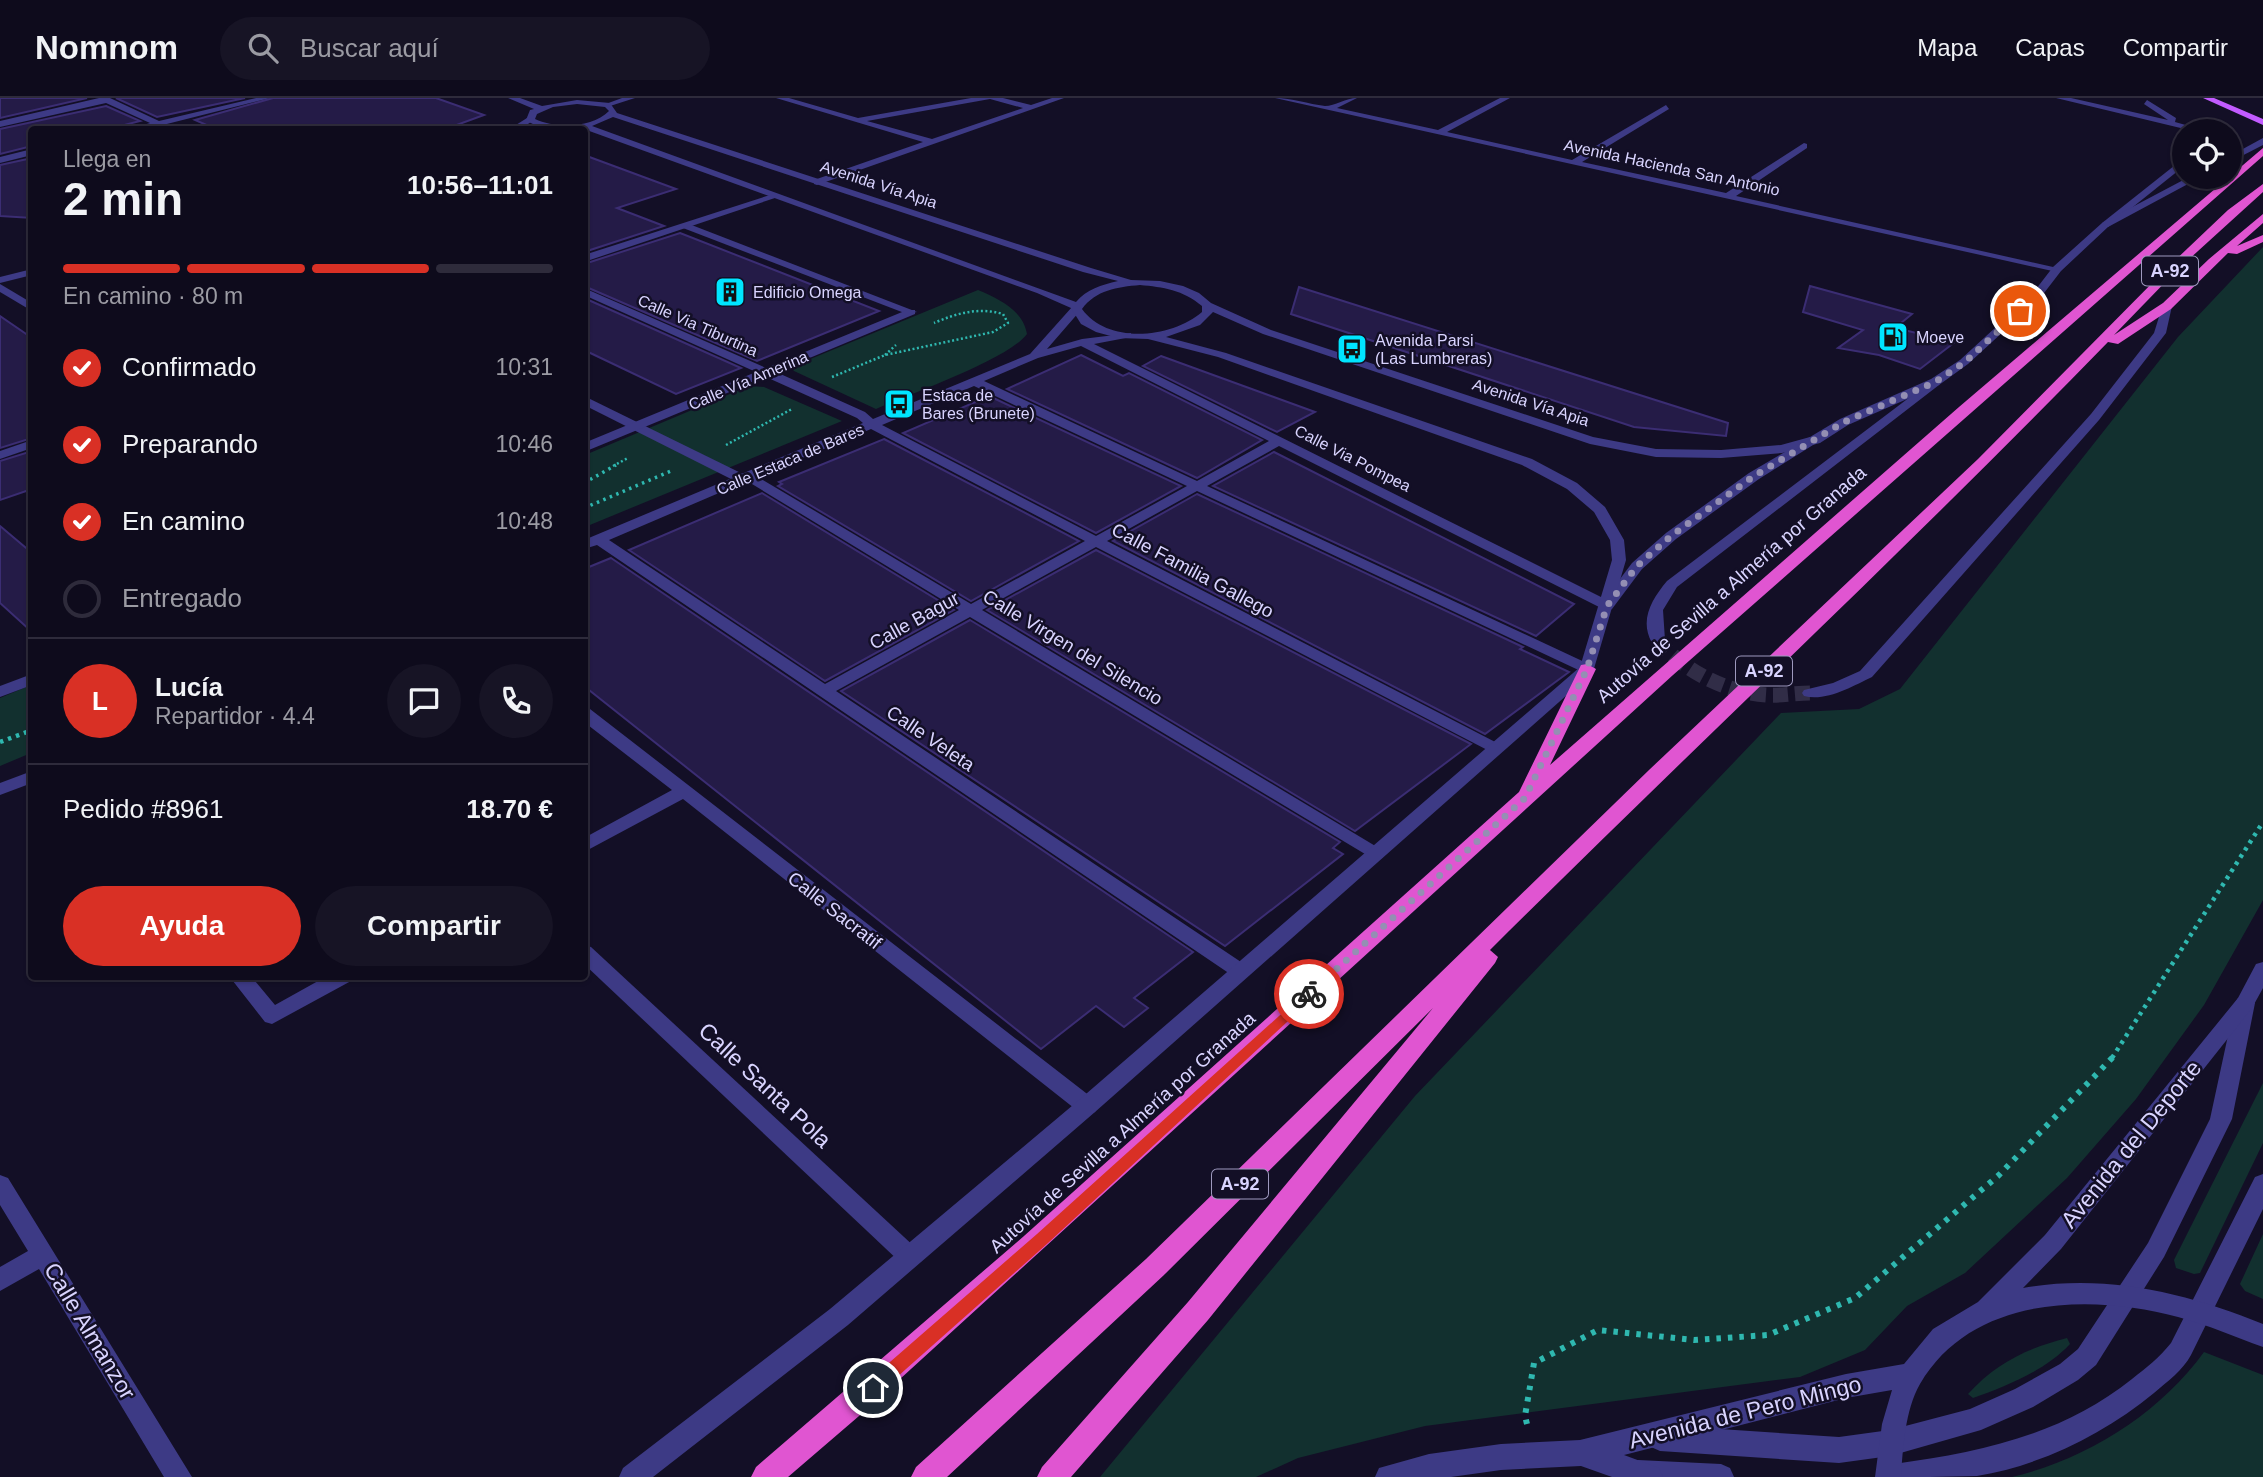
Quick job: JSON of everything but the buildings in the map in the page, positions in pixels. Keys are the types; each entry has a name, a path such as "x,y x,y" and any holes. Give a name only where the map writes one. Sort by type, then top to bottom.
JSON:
{"highway":[{"name":"Autovía de Sevilla a Almería por Granada","path":"766,1477 894,1370 1042,1239 1525,798 2263,151"},
{"name":"A-92","path":"926,1477 1155,1267 1656,774 1983,462 2172,270 2232,212 2263,187"},
{"path":"2084,361 2167,306 2263,217"},
{"path":"2213,261 2263,239"},
{"path":"1525,798 1587,669"},
{"path":"1052,1477 1198,1311 1547,883"}],"main road":[{"path":"2207,98 2262,122"}],"street":[{"path":"145,126 266,98"},
{"path":"512,98 541,108"},
{"path":"578,98 589,102"},
{"path":"572,126 601,121 610,109 631,98"},
{"path":"780,98 931,142"},
{"path":"856,120 986,98"},
{"path":"993,98 1032,108"},
{"path":"817,181 1060,98"},
{"name":"Avenida Hacienda San Antonio","path":"1279,98 2057,269"},
{"path":"1329,109 1353,98"},
{"path":"1439,133 1506,98"},
{"path":"2060,98 2172,124"},
{"path":"0,124 105,99 157,123"},
{"path":"2119,112 2140,108 2146,100 2173,119"},
{"path":"519,126 530,120 533,112 541,108 564,103 589,102"},
{"name":"Avenida Vía Apia","path":"589,102 1087,270 1136,283 1155,283 1189,291 1201,297 1207,305 1267,332 1590,440 1656,453 1721,454 1782,449 1815,440"},
{"path":"1575,162 1666,107"},
{"path":"530,120 554,126"},
{"path":"588,128 1041,291 1077,308 1080,317 1090,326 1127,335 1151,336 1222,355 1527,462 1572,486 1601,510 1616,540 1619,560 1587,669 1087,1106 839,1317 632,1477"},
{"path":"2242,152 2263,141"},
{"path":"1729,196 1804,146"},
{"path":"0,160 28,153"},
{"path":"1657,640 1652,617 1658,601 1672,584 1935,382 1965,362 2029,303 2057,269 2105,225 2172,171"},
{"path":"2105,225 2173,189"},
{"path":"588,258 776,196"},
{"name":"Calle Vía Amerina","path":"588,446 911,312 685,226"},
{"path":"0,269 28,262"},
{"path":"0,280 28,273"},
{"name":"Calle Estaca de Bares","path":"1034,356 1088,294 1102,288 1136,283"},
{"path":"0,287 28,305"},
{"name":"Calle Via Tiburtina","path":"588,293 861,415 873,425"},
{"path":"1151,336 1189,328 1208,313 1207,305"},
{"path":"1810,692 1838,687 1866,674 2095,417 2160,333 2167,306"},
{"name":"Calle Estaca de Bares","path":"591,542 1034,356 1082,342 1127,335"},
{"name":"Calle Via Pompea","path":"1082,342 1607,606"},
{"path":"976,382 1587,669"},
{"path":"1607,606 1637,566 1671,536 1754,476 1844,422 1935,382"},
{"name":"Calle Virgen del Silencio","path":"588,402 746,478 971,610 1375,854"},
{"name":"Calle Familia Gallego","path":"873,425 1495,749"},
{"name":"Calle Bagur","path":"824,691 1280,440"},
{"path":"0,455 28,445"},
{"name":"Calle Veleta","path":"591,542 824,691 1240,971"},
{"path":"0,692 28,681"},
{"name":"Calle Sacratif","path":"589,722 684,791 1087,1106"},
{"path":"0,789 28,778"},
{"path":"588,844 684,791"},
{"name":"Calle Santa Pola","path":"588,956 909,1256"},
{"name":"Avenida del Deporte","path":"1987,1309 2053,1242 2245,1003 2263,969"},
{"path":"242,980 272,1016 337,980"},
{"path":"1642,1437 1839,1450 1889,1443 1972,1421 2024,1398 2070,1372 2087,1357 2157,1250 2221,1119 2245,1003"},
{"path":"1894,1477 1942,1471 2005,1458 2082,1428 2114,1409 2179,1353 2263,1184"},
{"name":"Calle Almanzor","path":"0,1185 179,1477"},
{"path":"0,1280 43,1254"},
{"name":"Avenida del Deporte","path":"1888,1477 1889,1443 1911,1375 1931,1348 1957,1326 1987,1309 2052,1293 2128,1295 2200,1311 2263,1336"},
{"name":"Avenida de Pero Mingo","path":"1388,1477 1429,1467 1501,1457 1580,1453 1846,1386 1911,1375"},
{"name":"Avenida de Pero Mingo","path":"1580,1453 1644,1475 1721,1477"}],"path":[{"path":"803,389 885,355 993,332 1008,323 1003,314 990,309 966,312 930,325"},
{"path":"885,355 900,342"},
{"path":"0,742 28,732"},
{"path":"1525,1416 1534,1363 1598,1330 1694,1340 1768,1335 1855,1298 1999,1175 2119,1051 2263,821"}],"green space":[{"path":"2263,247 2263,900 2204,1005 2136,1099 2067,1178 1965,1273 1907,1306 1865,1350 1800,1377 1425,1426 1298,1458 1256,1477 1100,1477 1415,1096 1781,713 1859,709 1900,689 2178,337"},
{"path":"978,290 1015,312 1021,318 1027,334 1017,344 980,365 876,409 794,371 791,367"},
{"path":"749,386 764,387 842,421 588,526 588,454"},
{"path":"28,686 28,754 0,766 0,698"},
{"path":"2263,1083 2263,1143 2200,1273 2194,1274 2176,1268 2174,1260"},
{"path":"2263,1234 2263,1299 2245,1291 2240,1284"},
{"path":"2067,1338 2070,1344 2038,1369 1973,1398 1968,1394 2013,1358"},
{"path":"2204,1352 2263,1375 2263,1477 2012,1477 2067,1459 2119,1431 2166,1395"}],"tunnel":[{"path":"1657,640 1693,670 1735,690 1766,695 1810,693"}],"way so far":[{"path":"1309,994 1525,798 1587,669 1607,606 1637,566 1671,536 1754,476 1844,422 1935,382 1965,362 2020,311"}],"place":[{"name":"Edificio Omega","path":"730,292"},
{"name":"Moeve","path":"1893,337"},
{"name":"Avenida Parsi (Las Lumbreras)","path":"1352,349"},
{"name":"Estaca de Bares (Brunete)","path":"899,404"}],"route":[{"path":"873,1388 1042,1239 1309,994"}]}
